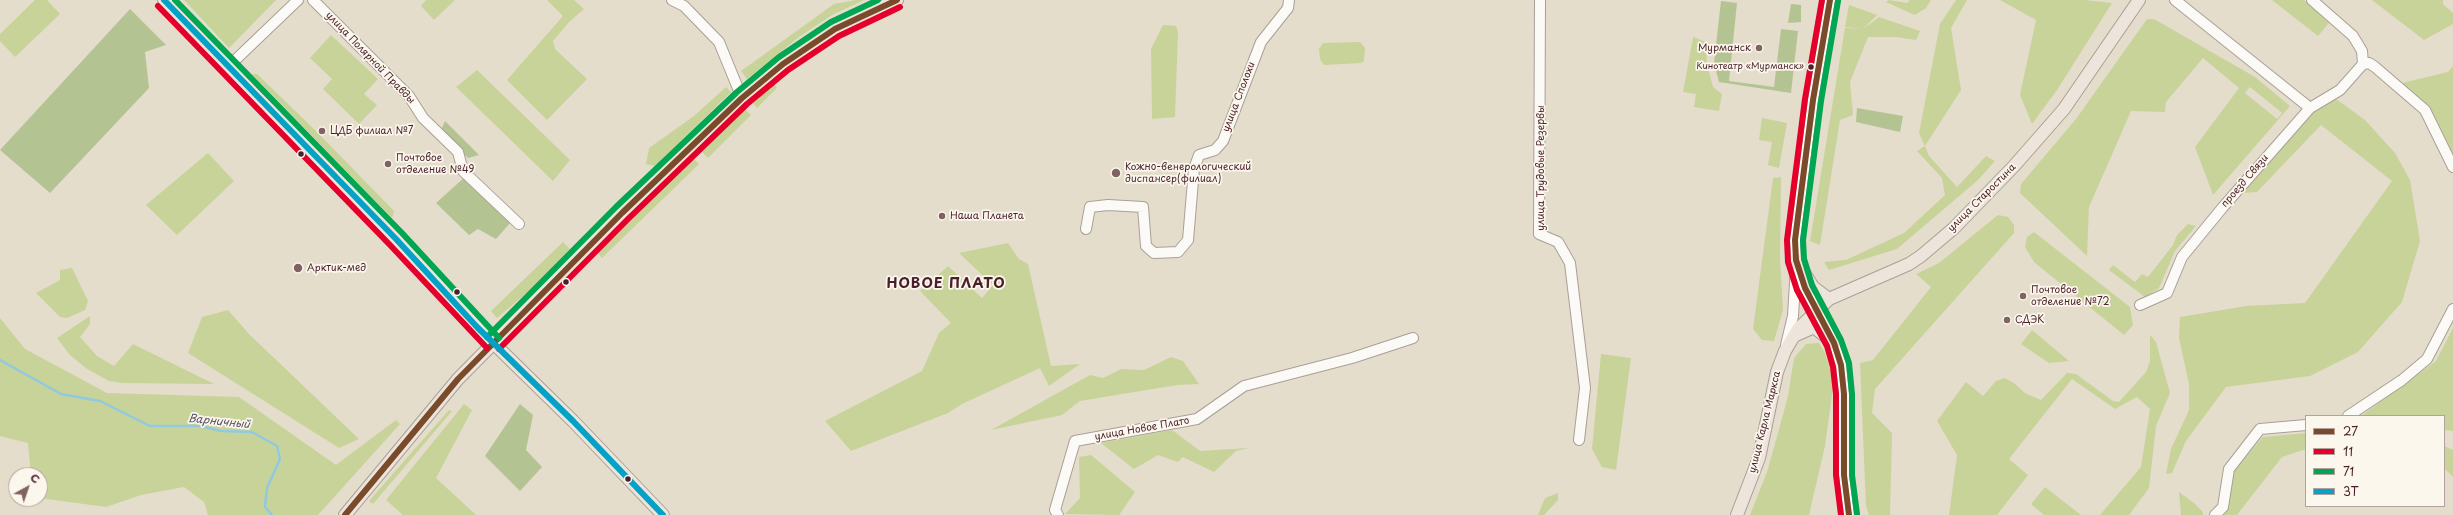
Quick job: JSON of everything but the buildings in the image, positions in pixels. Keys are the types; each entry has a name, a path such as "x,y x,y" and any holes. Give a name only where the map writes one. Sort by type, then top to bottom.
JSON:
{"main road":[{"path":"164,0 229,66 493,343 574,421 664,515"},
{"path":"345,515 458,379 622,213 742,98 783,64 835,29 896,0"},
{"name":"улица Старостина","path":"1785,351 1793,336 1816,310 1830,299 1909,264 1921,256 1954,228 2014,166 2064,109 2139,0"},
{"path":"1796,260 1813,287 1830,299"},
{"path":"1793,336 1806,329 1814,327 1832,339"},
{"name":"улица Карла Маркса","path":"1737,515 1759,458 1777,372 1785,351"}],"street":[{"path":"229,66 298,0"},
{"name":"улица Полярной Правды","path":"313,0 409,96 423,118 458,152 464,171 519,224"},
{"path":"672,0 684,6 719,42 742,98"},
{"name":"улица Сполохи","path":"1086,229 1090,207 1124,205 1143,207 1146,246 1154,253 1178,252 1188,240 1194,169 1199,155 1215,150 1222,141 1261,42 1288,8 1289,0"},
{"name":"улица Трудовые Резервы","path":"1540,0 1539,234 1558,242 1570,263 1585,388 1579,440"},
{"path":"1785,351 1793,316 1796,260 1795,240 1798,211 1830,0"},
{"path":"2175,0 2310,108"},
{"path":"2312,0 2353,36 2362,51 2363,64 2369,63 2375,67 2425,110 2453,167"},
{"name":"проезд Связи","path":"2140,305 2167,293 2182,257 2310,108 2340,90 2363,64"},
{"path":"1796,260 1805,288 1832,339 1841,365 1843,380 1844,475 1849,515"},
{"path":"2350,415 2402,380 2427,359 2453,309"},
{"name":"улица Новое Плато","path":"1058,515 1055,510 1075,441 1197,419 1244,386 1352,358 1413,338"},
{"path":"2215,515 2223,507 2229,469 2260,429 2305,425"}],"green space":[{"path":"35,0 47,0 60,14 15,57 0,41 0,34"},
{"path":"184,0 276,0 229,48"},
{"path":"426,0 455,0 434,20 421,6"},
{"path":"547,0 574,0 584,9 569,22 553,41 555,49 587,79 547,120 507,80 563,16"},
{"path":"864,0 832,15 799,37 747,79 741,71 834,4"},
{"path":"1889,0 1907,3 1910,0 1931,0 1926,8 1915,15 1886,2"},
{"path":"1956,0 1967,0 1951,28 1961,90 1925,146 1919,133 1940,24"},
{"path":"2000,0 2085,0 2112,3 2057,90 2032,124 2020,95 2036,20"},
{"path":"2272,0 2304,0 2329,23 2318,36"},
{"path":"2372,0 2443,0 2443,4 2453,13 2453,24 2424,40"},
{"path":"1721,1 1737,3 1729,81 1774,87 1781,29 1798,31 1791,93 1719,82 1714,63"},
{"path":"1791,4 1801,5 1801,22 1788,23"},
{"path":"888,5 889,14 829,43 792,64 781,74 778,71 790,60"},
{"path":"1849,5 1877,15 1863,29 1845,27"},
{"path":"130,9 166,45 145,52 149,88 50,193 0,150"},
{"path":"1879,17 1920,31 1916,40 1896,37 1868,37 1850,82 1853,115 1840,120 1820,245 1810,241 1845,28 1863,29"},
{"path":"2147,19 2154,19 2255,77 2290,106 2213,195 2195,147 2239,88 2203,58 2166,102 2165,112 2131,111 2089,207 2087,256 2020,193 2021,184 2076,119","holes":["2250,87 2282,113 2277,119 2245,93"]},
{"path":"1163,25 1176,26 1178,32 1175,117 1152,119 1151,49"},
{"path":"331,35 378,79 364,94 377,105 359,124 323,89 332,79 310,58"},
{"path":"1693,37 1706,42 1707,64 1713,87 1722,94 1719,111 1694,107 1696,94 1683,92"},
{"path":"1360,42 1365,48 1364,61 1361,63 1324,65 1320,59 1319,49 1323,43"},
{"path":"2453,66 2453,154 2430,107 2402,83 2448,72"},
{"path":"477,70 570,160 553,181 456,87"},
{"path":"252,74 257,74 318,133 394,211 392,218"},
{"path":"773,83 777,88 757,108 753,103"},
{"path":"726,87 731,92 655,166 646,164 649,148 694,116"},
{"path":"2336,99 2365,120 2395,153 2410,180 2420,241 2402,302 2358,352 2310,376 2226,387 2186,441 2172,473 2166,474 2171,449 2189,410 2189,384 2179,338 2180,317 2246,306 2305,303 2392,181 2321,125 2257,192 2243,193 2315,111"},
{"path":"1857,108 1903,116 1900,132 1856,122"},
{"path":"745,109 751,115 708,158 702,152"},
{"path":"1762,118 1787,123 1779,168 1768,165 1772,142 1759,140"},
{"path":"445,121 479,155 468,158 441,130"},
{"path":"1925,146 1929,156 1957,187 1986,156 1995,161 1978,180 1897,249 1829,270 1824,262 1846,260 1904,233 1945,195 1942,178 1917,151"},
{"path":"208,153 234,181 177,235 146,205"},
{"path":"693,158 699,164 602,258 597,252"},
{"path":"466,176 510,223 496,239 478,229 469,235 436,203"},
{"path":"1781,177 1780,259 1783,310 1774,341 1762,340 1753,329 1773,178"},
{"path":"1998,215 2008,217 2014,225 2014,233 1875,389 1872,413 1892,433 1890,515 1869,515 1866,506 1860,363 1873,360 1931,287 1916,274 1939,263"},
{"path":"2188,224 2196,226 2175,251 2159,288 2145,297 2109,270 2113,265 2135,282 2142,274 2148,277 2173,245 2177,235"},
{"path":"2034,232 2130,307 2133,325 2124,335 2034,262 2025,247 2027,237"},
{"path":"563,242 570,249 529,291 497,318 491,311"},
{"path":"1008,243 1019,259 1028,264 1051,366 1080,364 1049,386 1040,368 962,404 948,413 851,451 825,421 922,371 939,333 951,323 920,291 948,266 982,298 993,285 959,253"},
{"path":"72,268 88,301 85,310 67,318 60,317 36,293 60,280 60,270"},
{"path":"228,310 249,334 359,439 339,448 188,353 202,317"},
{"path":"90,316 90,324 80,337 97,356 114,366 133,344 214,384 121,383 109,381 87,369 70,355 57,338"},
{"path":"0,318 25,349 107,393 239,397 336,465 396,420 400,424 318,515 208,515 204,502 184,487 141,495 106,507 48,499 48,467 30,467 28,443 0,436"},
{"path":"2453,328 2453,431 2445,430 2445,415 2362,415 2436,361"},
{"path":"2032,330 2069,361 2049,363 2021,344"},
{"path":"2150,335 2156,342 2170,393 2156,426 2149,488 2129,515 2100,515 2141,467 2150,409 2137,397 2115,409 2072,379 2009,459 2028,475 1997,515 1949,515 1957,455 1937,421 1966,382 1983,396 1996,381 2005,378 2025,393 2041,400 2067,373 2076,374 2113,401 2119,402 2146,372 2150,361"},
{"path":"1819,343 1825,353 1834,380 1825,446 1809,515 1750,515 1767,472 1778,433 1788,396 1794,358 1806,344"},
{"path":"1601,354 1631,358 1616,470 1602,467 1592,449"},
{"path":"1171,357 1183,361 1199,384 1177,385 1080,401 1062,415 991,430 1090,375 1103,378 1121,369 1144,370"},
{"path":"464,404 472,410 436,478 476,515 403,515 386,500"},
{"path":"520,404 533,415 526,450 542,467 520,491 485,456"},
{"path":"449,410 452,411 373,504 369,501"},
{"path":"1172,430 1200,451 1249,448 1236,451 1214,472 1183,457 1178,462 1158,455 1134,469 1101,443"},
{"path":"2305,433 2305,449 2282,457 2237,515 2222,515 2227,509 2234,470 2263,437"},
{"path":"2445,446 2453,450 2453,477 2445,469"},
{"path":"1091,455 1135,492 1119,515 1065,514 1080,498 1079,457"},
{"path":"2045,487 2081,515 2044,515 2031,504"},
{"path":"2179,492 2194,503 2203,512 2203,515 2181,515"},
{"path":"1558,493 1558,500 1544,515 1538,515 1545,498"}],"waterway":[{"name":"Варничный","path":"0,360 61,394 100,401 150,426 200,426 221,431 252,432 277,446 280,459 267,488 265,507 272,515"}],"transit line":[{"name":"3Т","path":"164,0 396,239 477,327 573,421 663,515"},
{"name":"71","path":"175,0 402,233 499,338"},
{"name":"71","path":"487,337 616,207 737,92 779,57 831,22 878,0"},
{"name":"27","path":"345,515 458,379 622,213 742,98 783,64 835,29 897,0"},
{"name":"11","path":"1822,0 1805,99 1787,240 1788,262 1797,290 1827,346 1833,367 1836,394 1836,475 1841,515"},
{"name":"27","path":"1830,0 1813,100 1795,240 1796,260 1805,288 1834,343 1841,365 1844,394 1844,475 1849,515"},
{"name":"71","path":"1838,1 1821,101 1803,240 1804,259 1812,285 1841,340 1849,363 1852,394 1852,475 1857,514"},
{"name":"11","path":"158,6 390,245 487,348"},
{"name":"11","path":"499,349 628,219 747,104 788,70 839,36 900,7"}],"place":[{"name":"Мурманск","path":"1759,48"},
{"name":"Кинотеатр «Мурманск»","path":"1811,67"},
{"name":"ЦДБ филиал №7","path":"322,131"},
{"name":"Почтовое отделение №49","path":"388,164"},
{"name":"Кожно-венерологический диспансер(филиал)","path":"1116,173"},
{"name":"Наша Планета","path":"942,216"},
{"name":"Арктик-мед","path":"298,268"},
{"name":"Почтовое отделение №72","path":"2023,296"},
{"name":"СДЭК","path":"2007,320"}],"district":[{"name":"НОВОЕ ПЛАТО","path":"946,284"}]}
